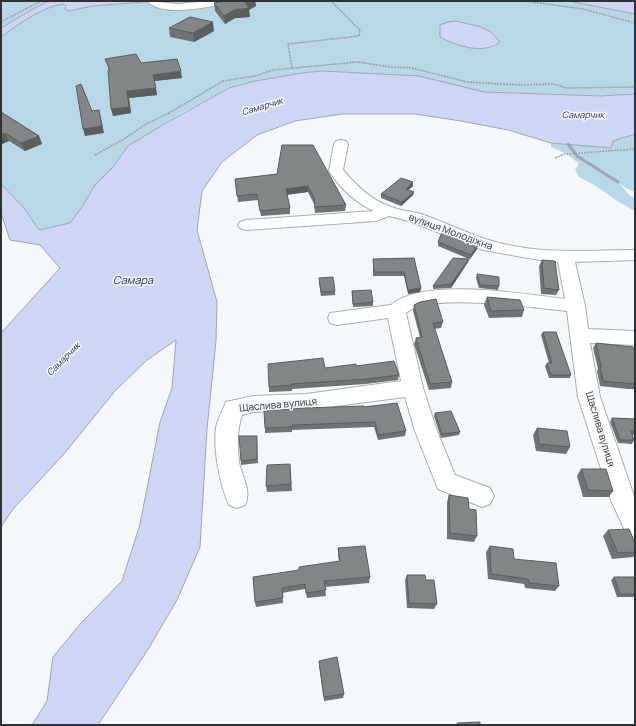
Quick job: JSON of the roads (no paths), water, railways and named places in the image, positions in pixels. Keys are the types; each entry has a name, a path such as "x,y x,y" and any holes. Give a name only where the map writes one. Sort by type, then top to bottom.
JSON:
{"street":[{"path":"155,3 179,7 228,1"},
{"name":"вулиця Молодіжна","path":"341,144 336,171 347,184 367,202 387,211 414,217 489,246 540,255 566,257 607,254 635,255"},
{"name":"вулиця Молодіжна","path":"246,225 376,216 387,211"},
{"name":"Щаслива вулиця","path":"566,257 576,306 579,336 589,397 623,500 635,525"},
{"path":"337,318 396,311 404,304 421,299 440,297 487,296 576,306"},
{"path":"396,311 413,388 426,431 446,482 482,496"},
{"path":"579,336 635,338"},
{"name":"Щаслива вулиця","path":"237,497 228,462 227,428 234,408 253,404 306,402 413,388"}],"water":[{"path":"49,1 157,1 92,6 69,11 65,9 66,6 63,4 39,12 1,37 1,28"},
{"path":"568,1 635,1 635,14"},
{"path":"456,21 481,27 491,32 500,42 493,46 478,49 462,46 440,37 440,25"},
{"name":"Самара","path":"322,71 419,76 484,92 601,96 635,94 635,134 613,141 611,148 551,143 508,130 415,114 342,114 295,121 257,135 222,162 202,191 197,230 217,302 216,341 207,429 200,547 177,600 147,651 98,725 32,725 47,701 53,657 81,623 122,581 140,524 160,422 172,388 176,340 147,360 115,391 64,454 13,509 1,527 1,333 60,268 40,245 10,240 1,213 1,184 24,208 39,230 70,223 82,207 95,185 113,167 128,146 161,126 229,88 255,81"}],"waterway":[{"path":"568,144 577,156 618,182"}],"water label":[{"name":"Самарчик","path":"262,106"},
{"name":"Самарчик","path":"583,114"},
{"name":"Самарчик","path":"63,359"}]}
